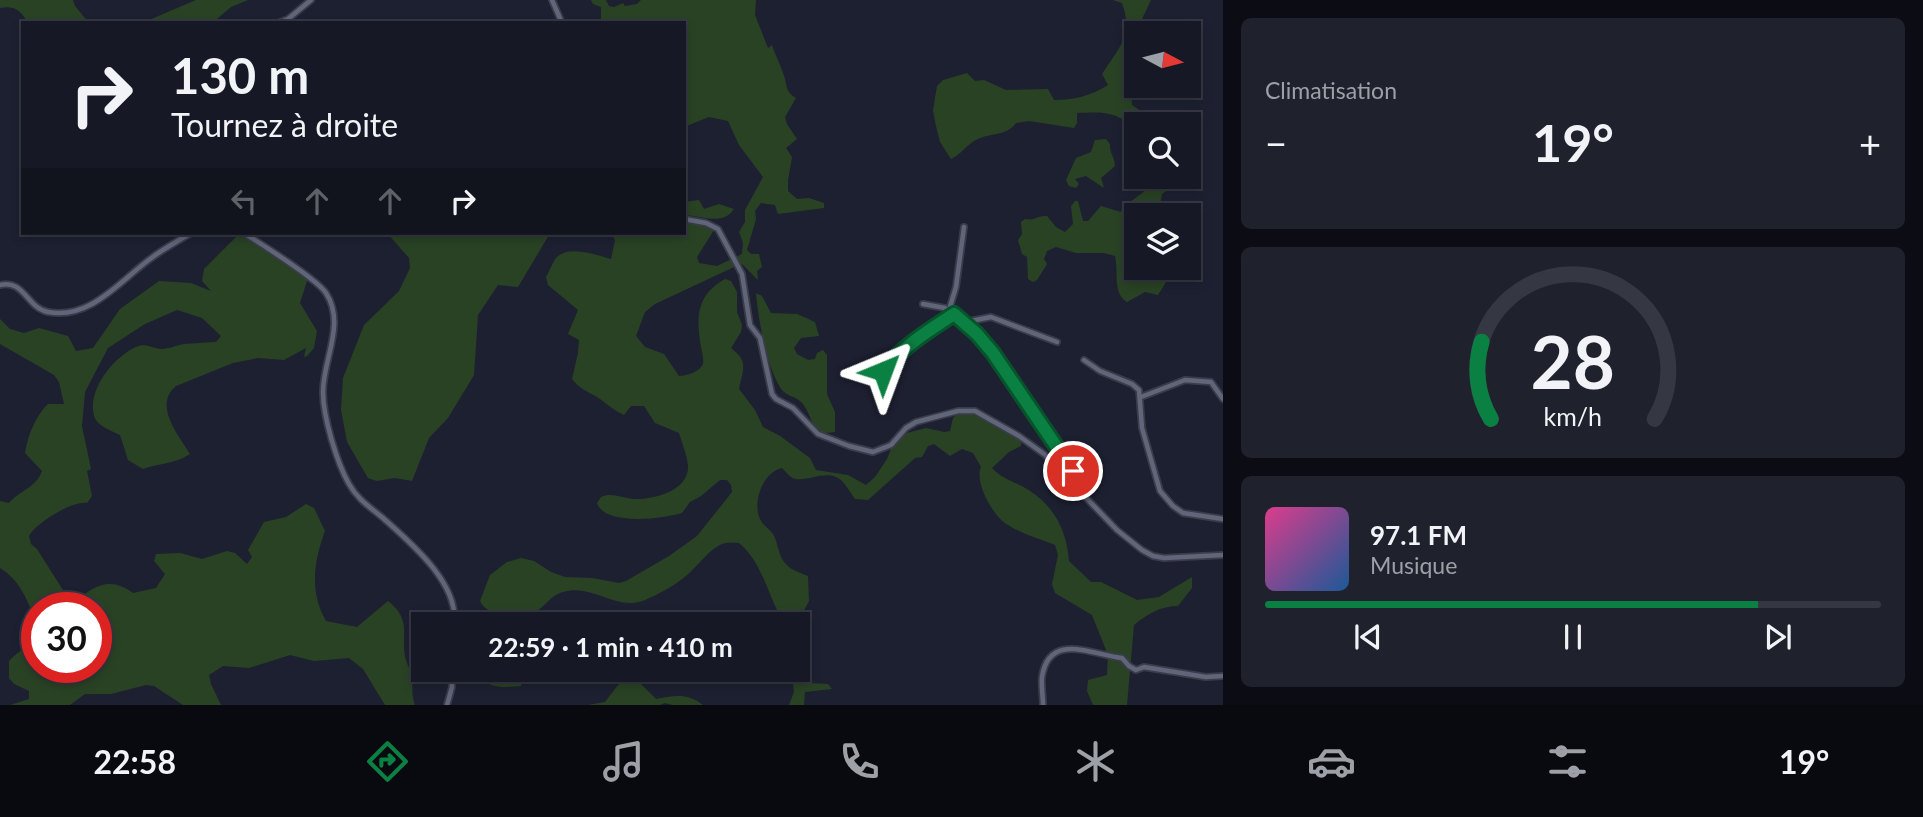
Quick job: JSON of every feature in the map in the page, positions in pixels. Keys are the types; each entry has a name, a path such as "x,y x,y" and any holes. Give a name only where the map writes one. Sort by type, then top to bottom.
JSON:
{"street":[{"path":"283,21 311,0"},
{"path":"552,0 561,21"},
{"path":"686,219 706,223 722,234 742,274 750,326 761,338 772,394 793,408 818,434 864,451 879,452 891,445 906,428 916,422 958,411 973,410 1008,428 1031,444 1117,530 1153,556 1164,558 1223,555"},
{"path":"883,371 910,344 951,312 964,227"},
{"path":"0,285 8,283 18,287 34,306 43,311 53,313 83,309 104,296 152,257 188,235"},
{"path":"247,235 316,283 329,299 333,312 333,335 323,393 331,431 348,483 367,508 394,528 442,580 454,604 454,612"},
{"path":"923,304 951,312 993,353 1073,471 1087,498"},
{"path":"964,322 991,317 1057,342"},
{"path":"1084,360 1108,376 1137,387 1141,397 1142,428 1156,483 1166,500 1183,513 1223,519"},
{"path":"1141,397 1189,379 1211,382 1223,399"},
{"path":"1043,705 1043,674 1048,658 1063,650 1078,649 1122,658 1136,670 1143,667 1206,677 1223,676"},
{"path":"447,705 452,682"}],"green space":[{"path":"0,0 73,0 87,21 27,21 17,9 0,8"},
{"path":"196,0 248,0 231,7 214,21 147,21"},
{"path":"591,0 606,0 609,6 614,7 623,3 625,6 637,4 641,0 756,0 755,15 768,48 772,45 788,90 796,98 785,117 797,139 786,148 792,157 788,191 797,199 809,198 824,203 824,208 778,214 775,205 761,203 755,211 756,219 747,250 751,254 759,254 762,267 757,271 758,280 742,264 734,267 655,304 645,312 636,336 645,347 664,354 679,376 696,371 703,362 699,317 703,300 715,285 725,279 731,281 737,292 737,312 742,325 741,332 731,348 742,362 739,389 755,410 763,427 810,458 816,470 848,475 866,485 887,459 895,439 926,428 950,431 953,418 962,409 979,414 1015,433 1022,439 1021,446 1009,452 992,468 1039,497 1053,513 1066,540 1069,561 1091,582 1101,582 1137,600 1159,597 1192,577 1192,588 1178,606 1154,611 1134,625 1127,705 1093,705 1087,691 1088,680 1107,675 1108,655 1092,615 1055,593 1052,584 1058,555 1055,545 1013,528 996,515 986,499 980,481 981,467 973,453 962,449 950,456 934,444 928,446 922,457 915,458 868,500 855,499 843,482 830,475 796,479 782,468 769,475 758,496 758,512 763,524 773,534 785,563 808,576 809,601 803,612 778,612 760,571 739,543 720,545 678,582 635,603 624,603 574,590 559,593 535,612 492,612 484,607 480,601 490,575 507,562 521,558 534,561 565,577 619,583 626,581 697,536 732,492 727,480 720,480 690,502 682,513 649,519 611,515 597,503 601,497 613,495 633,499 660,496 683,481 688,465 679,433 655,423 644,406 631,406 624,415 582,389 572,379 579,340 568,334 578,310 548,285 546,277 552,264 562,253 576,251 611,259 615,240 612,235 686,235 686,222 706,225 714,230 697,257 699,263 717,266 742,254 743,243 739,232 745,222 745,210 763,177 739,145 728,121 709,117 686,126 686,21 594,21 601,19 601,7 593,4"},
{"path":"1113,0 1151,0 1142,21 1126,21 1122,3"},
{"path":"1124,36 1124,98 1132,98 1132,105 1142,112 1124,112 1124,121 1110,114 1077,113 1074,128 1029,121 1016,123 1007,130 974,141 951,159 940,142 933,110 937,86 943,80 967,73 975,81 984,80 1006,90 1048,89 1054,100 1075,98 1108,85 1102,74"},
{"path":"1106,139 1110,144 1115,166 1101,178 1104,188 1086,176 1075,179 1079,184 1076,188 1069,186 1066,180 1076,158 1091,152 1095,140"},
{"path":"1147,189 1169,189 1162,194 1160,203 1128,203"},
{"path":"699,200 704,209 719,204 734,209 718,219 686,215 686,202"},
{"path":"1075,201 1078,201 1083,221 1088,221 1101,206 1121,212 1123,206 1124,280 1167,280 1158,295 1145,292 1127,302 1119,293 1115,256 1104,253 1076,253 1056,247 1047,251 1044,259 1047,264 1037,280 1033,282 1028,279 1027,257 1022,254 1018,240 1022,234 1021,222 1047,216 1056,227 1065,232 1073,224 1071,206"},
{"path":"238,235 252,235 251,241 308,278 300,303 317,331 314,348 304,357 306,348 284,360 258,358 233,363 176,386 167,402 167,411 174,429 190,454 173,462 143,469 128,460 120,435 96,420 93,406 98,385 119,358 140,346 165,349 184,344 216,342 221,336 202,318 177,310 145,324 108,348 85,392 82,426 91,469 87,471 92,496 87,503 73,505 55,513 29,536 31,544 64,592 22,592 0,568 0,501 9,503 39,477 42,471 25,453 30,433 48,404 64,404 59,382 54,375 0,344 0,319 10,329 24,333 39,328 68,336 76,351 93,348 120,309 159,281 191,283 211,291 202,281 204,269"},
{"path":"389,235 549,235 518,287 498,285 478,315 474,375 448,418 429,438 412,481 395,478 377,481 368,478 347,442 341,410 343,378 364,325 399,291 410,268 409,258"},
{"path":"756,293 762,296 771,313 797,314 815,322 819,336 801,338 794,348 797,354 808,360 815,359 817,353 823,350 827,355 827,394 835,412 835,432 817,434 803,404 781,389 767,356"},
{"path":"306,504 314,508 325,531 316,565 315,587 326,621 357,627 388,601 403,621 405,656 415,705 385,705 363,669 349,658 314,661 290,655 249,668 223,666 209,675 221,705 183,705 154,686 146,685 111,694 85,694 70,705 10,705 29,699 29,691 14,684 9,678 9,661 21,651 21,683 112,683 112,592 88,592 95,587 110,584 133,593 156,588 165,574 154,561 156,554 180,553 202,559 227,551 235,553 247,564 252,557 248,550 264,522 286,517"},
{"path":"486,682 522,682 521,686 492,685"},
{"path":"623,682 639,682 656,699 681,696 692,698 703,705 588,705 605,702"},
{"path":"793,682 828,684 832,689 805,692 804,705 789,705 794,692"}],"route":[{"path":"883,371 894,357 920,336 954,314 977,334 993,353 1073,471"}]}
